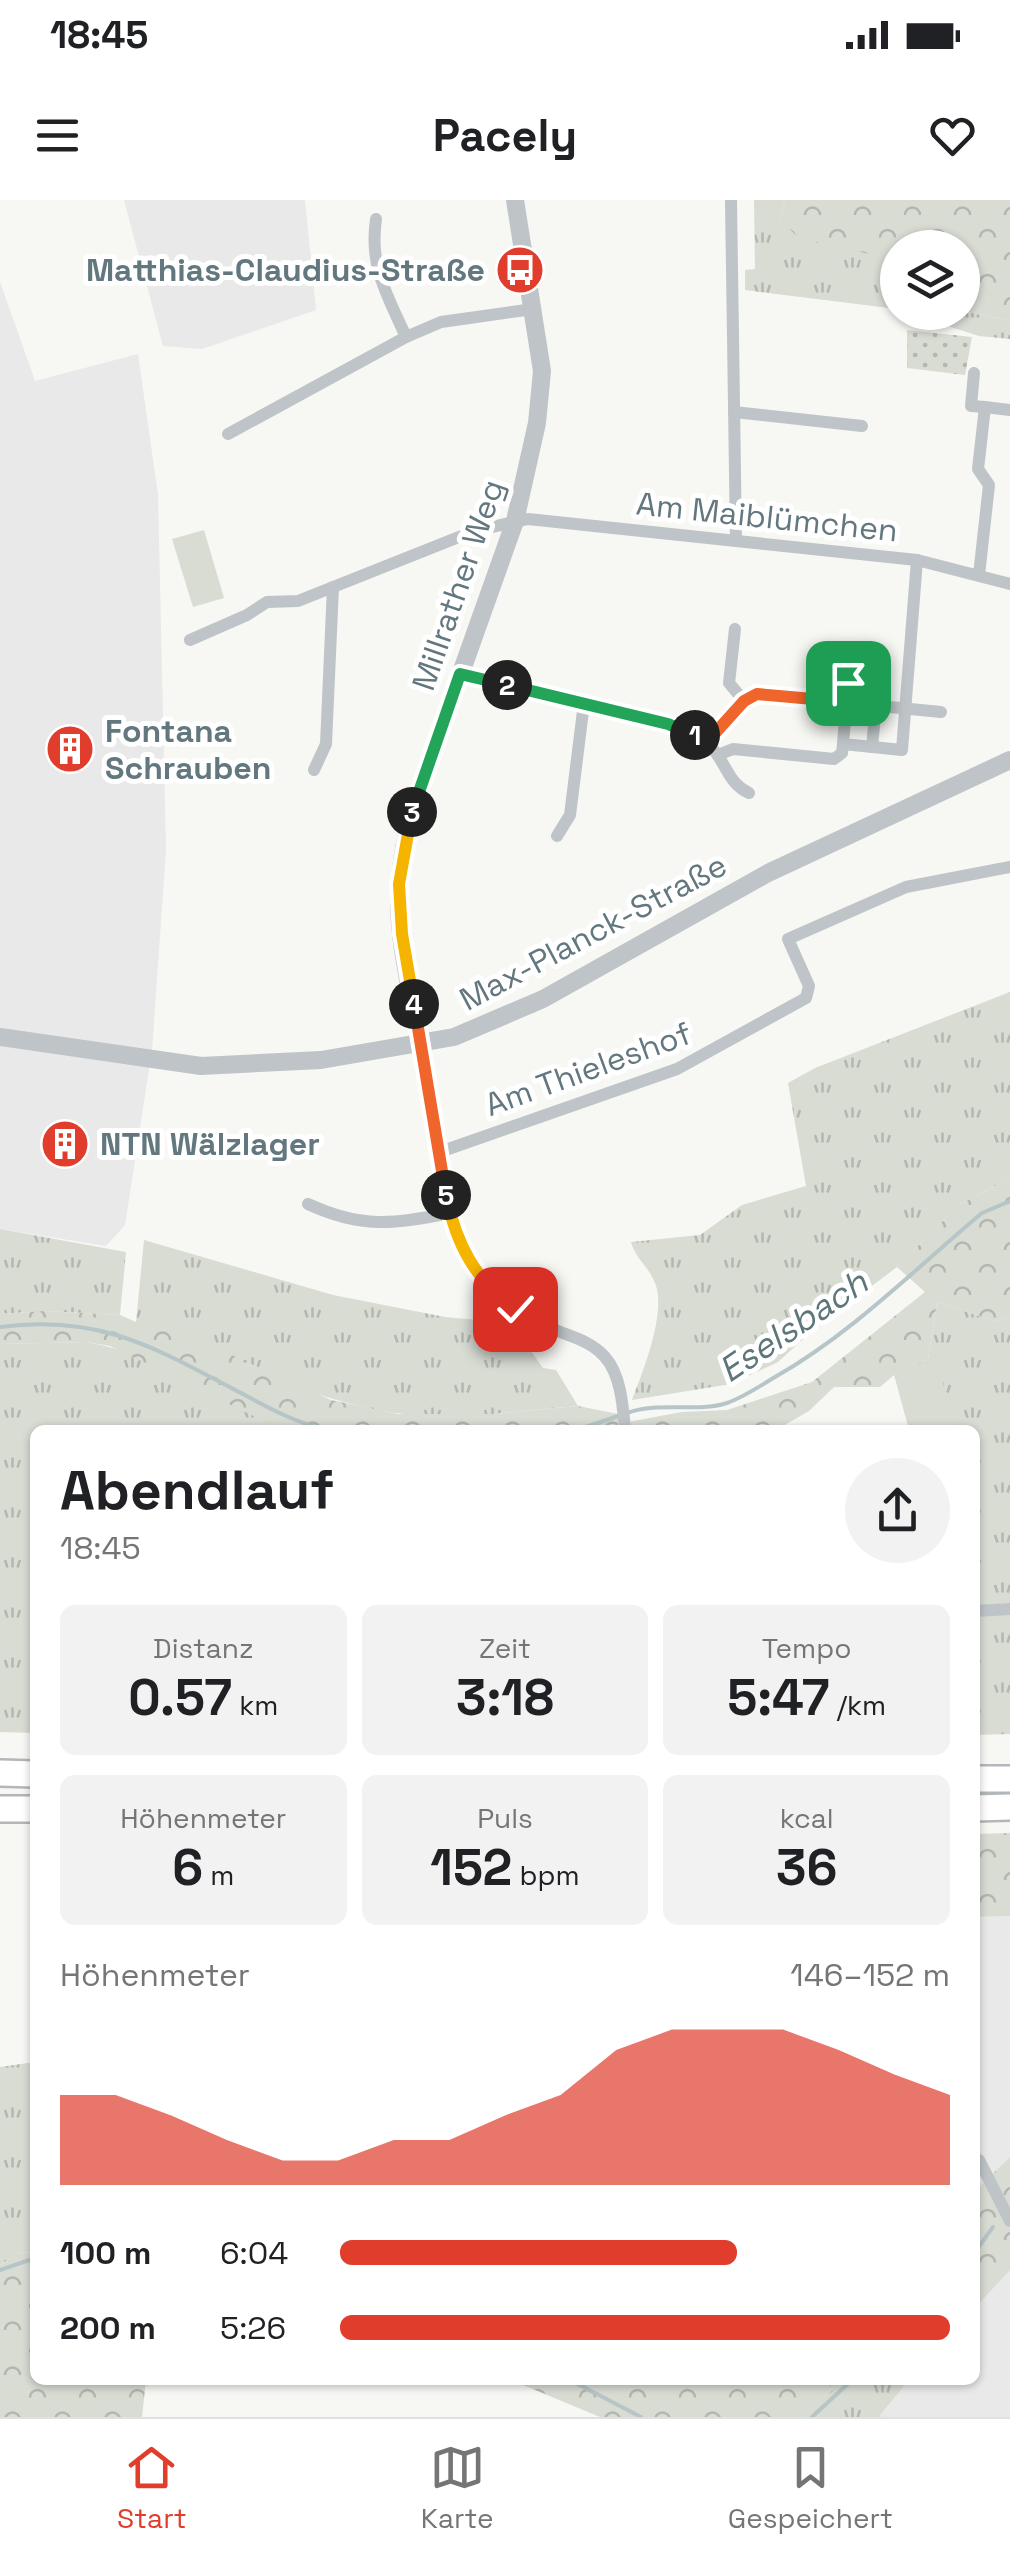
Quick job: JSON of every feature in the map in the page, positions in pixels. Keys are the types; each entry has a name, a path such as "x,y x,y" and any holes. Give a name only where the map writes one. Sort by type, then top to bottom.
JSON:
{"highway":[{"path":"0,1773 30,1774"},
{"path":"980,1780 1010,1779"},
{"path":"980,1808 1010,1807"},
{"path":"0,1809 30,1809"}],"street":[{"name":"Millrather Weg","path":"420,1044 402,934 399,884 414,805 515,521 542,392 534,309 515,200"},
{"path":"731,200 736,541"},
{"path":"376,220 374,265 406,336"},
{"path":"228,434 406,336 441,322 534,309"},
{"path":"974,373 970,406 1010,410"},
{"path":"979,575 989,485 978,470 985,407"},
{"path":"734,412 862,426"},
{"name":"Am Maiblümchen","path":"190,640 247,616 267,602 298,601 474,531 528,519 917,560 1010,584"},
{"path":"843,744 902,750 917,560"},
{"path":"314,770 326,744 333,587"},
{"path":"735,629 730,683 744,701"},
{"path":"460,674 668,724 707,742 734,786 749,793"},
{"path":"718,755 733,750 834,760 842,753 848,683"},
{"path":"707,742 744,701 757,694 941,712"},
{"path":"558,836 570,816 584,704"},
{"path":"872,747 876,706"},
{"name":"Max-Planck-Straße","path":"0,1037 201,1066 321,1060 454,1037 543,999 768,874 1010,760"},
{"name":"Am Thieleshof","path":"438,1153 677,1069 806,998 809,986 788,938 906,887 1010,867"},
{"path":"420,1044 450,1213 466,1256 495,1294 552,1328 591,1344 608,1360 624,1418"},
{"path":"308,1204 339,1218 389,1224 450,1213"},
{"path":"980,1611 1010,1610"},
{"path":"980,2162 1010,2221"}],"shaded area":[{"path":"124,200 305,200 316,310 202,349 163,346"},
{"path":"0,282 35,381 138,354 158,495 166,850 152,1050 125,1225 106,1246 0,1229"},
{"path":"1010,1916 1010,2157 980,2186 980,1917"},
{"path":"1010,2270 1010,2417 881,2417 905,2385 980,2385 980,2303"}],"green space":[{"path":"754,200 785,200 780,220 880,255 880,307 745,290 745,270 755,269"},
{"path":"785,200 1010,200 1010,321 980,315 980,230 880,230 880,256 799,238 780,220"},
{"path":"980,315 1010,321 1010,339 960,330 980,330"},
{"path":"907,330 972,337 965,375 907,368"},
{"path":"204,530 224,598 193,607 172,539"},
{"path":"1010,992 1010,1178 959,1205 897,1267 778,1362 731,1384 632,1400 652,1342 658,1295 631,1242 700,1235 742,1205 806,1186 788,1083 815,1068"},
{"path":"1010,1178 1010,1316 997,1322 937,1302 928,1359 900,1370 880,1387 834,1387 809,1411 785,1425 628,1425 682,1412 727,1410 812,1382 925,1292 897,1267 959,1205"},
{"path":"0,1229 126,1252 120,1315 45,1311 0,1314"},
{"path":"144,1240 333,1295 445,1317 501,1322 528,1347 543,1368 556,1370 578,1406 439,1416 395,1413 329,1398 263,1375 136,1322"},
{"path":"937,1302 997,1322 1010,1316 1010,1603 980,1606 980,1425 914,1425 900,1370 928,1359"},
{"path":"45,1311 120,1315 136,1322 170,1327 331,1400 398,1414 494,1414 578,1406 618,1414 618,1425 272,1425 110,1346 86,1342 0,1344 0,1314"},
{"path":"86,1342 111,1347 161,1366 273,1425 30,1425 30,1733 0,1732 0,1344"},
{"path":"936,1358 955,1425 908,1425 893,1371"},
{"path":"1010,1613 1010,1734 980,1735 980,1615"},
{"path":"1010,1833 1010,1916 980,1917 980,1834"},
{"path":"30,2063 30,2252 18,2253 0,2265 0,2067"},
{"path":"1010,2157 1010,2270 980,2303 980,2186"},
{"path":"30,2252 30,2385 145,2385 142,2417 0,2417 0,2265 18,2253"},
{"path":"523,2385 830,2385 833,2391 803,2417 600,2417"},
{"path":"830,2385 905,2385 881,2417 803,2417 832,2391"}],"waterway":[{"name":"Eselsbach","path":"627,1413 652,1408 715,1406 746,1395 856,1321 982,1213 1010,1201"},
{"name":"Eselsbach","path":"0,1327 68,1326 126,1338 311,1425"},
{"name":"Eselsbach","path":"592,1425 618,1416"},
{"path":"980,2245 993,2227"},
{"path":"0,2270 30,2260"},
{"path":"580,2385 641,2417"},
{"path":"812,2417 847,2385"}],"place":[{"name":"Matthias-Claudius-Straße","path":"520,270"},
{"name":"Fontana Schrauben","path":"70,749"},
{"name":"NTN Wälzlager","path":"65,1144"}],"route":[{"path":"515,1309 476,1273 456,1237 402,934 399,884 414,805 460,674 668,724 707,742 744,701 757,694 847,702 848,683"}]}
